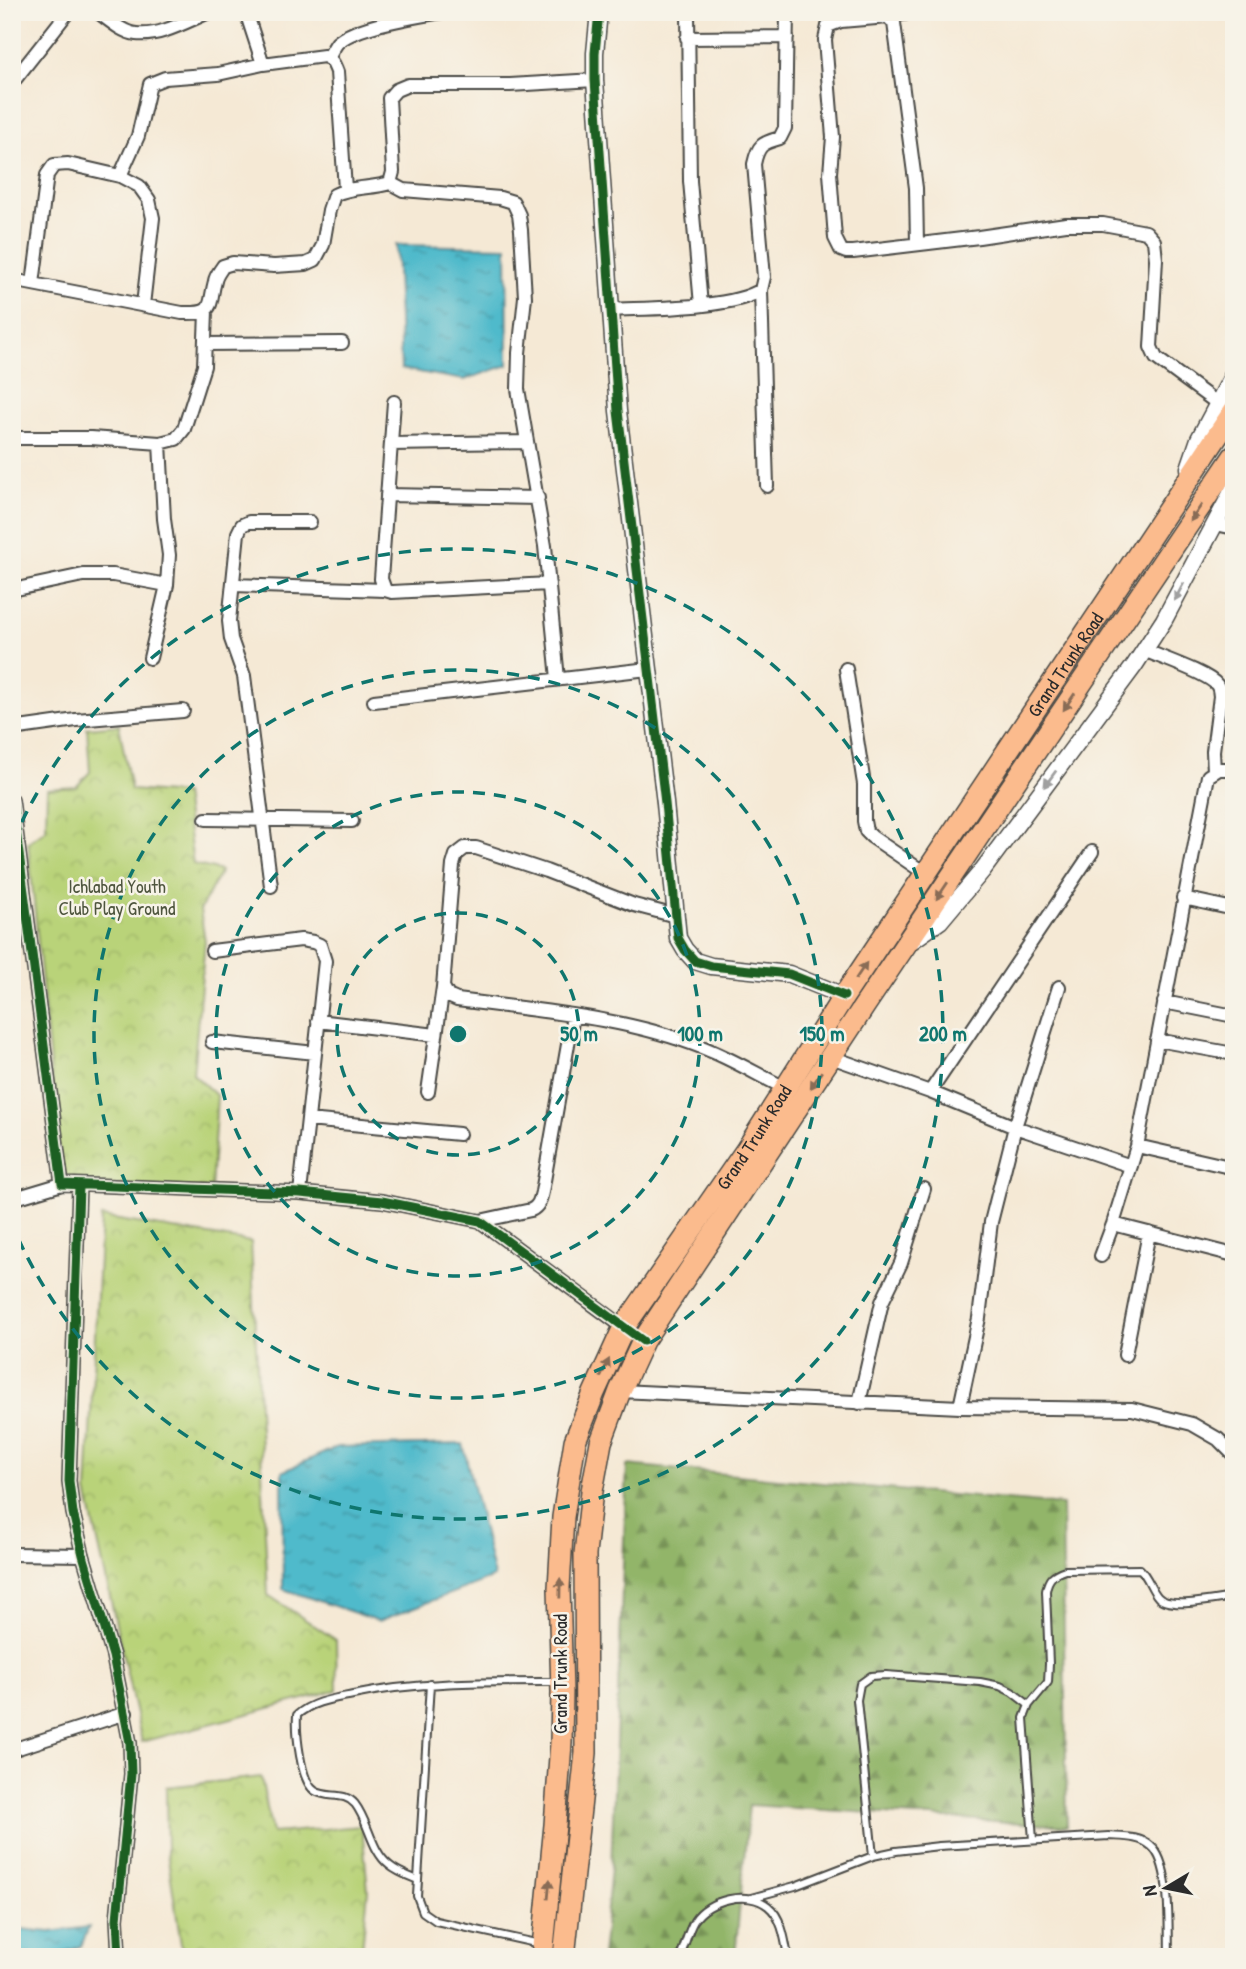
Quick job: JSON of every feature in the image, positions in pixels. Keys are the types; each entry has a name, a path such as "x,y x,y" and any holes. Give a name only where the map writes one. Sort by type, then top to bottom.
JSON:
{"highway":[{"name":"Grand Trunk Road","path":"543,1951 559,1770 562,1682 559,1588 562,1529 575,1441 594,1392 624,1327 747,1149 844,996 1183,487 1225,407"},
{"name":"Grand Trunk Road","path":"564,1957 586,1753 585,1553 601,1442 620,1391 643,1341 1234,456"}],"street":[{"path":"12,83 68,12"},
{"path":"97,12 134,34 154,33 209,12"},
{"path":"246,12 263,64"},
{"path":"329,58 336,44 348,36 442,12"},
{"path":"599,12 595,80 618,411 665,803 678,938 695,961 711,966 789,974 844,996"},
{"path":"688,12 690,181 701,305"},
{"path":"767,486 761,290 764,276 754,164 757,150 765,142 780,138 785,128 787,12"},
{"path":"914,12 888,17 845,17 828,26 825,40 833,137 830,173 837,244 841,250 846,252 917,244 1066,224 1103,224 1146,232 1154,241 1156,259 1151,328 1151,347 1156,358 1225,407 1234,373"},
{"path":"888,17 894,23 914,163 917,244"},
{"path":"687,38 787,37"},
{"path":"120,176 138,136 150,84 165,78 218,74 263,64 324,56 334,62 337,72 345,189"},
{"path":"390,183 393,172 389,98 396,90 408,85 510,85 595,80"},
{"path":"33,284 47,176 54,165 68,164 120,176 139,186 149,200 153,218 143,305"},
{"path":"12,280 197,314 205,311 211,304 215,278 223,266 233,263 274,266 306,264 315,260 323,245 334,195 345,189 377,187 390,183 403,190 500,198 513,202 519,215 526,297 517,372 518,389 538,498 558,679"},
{"path":"611,310 701,305 750,298 761,290"},
{"path":"12,439 91,438 160,443 176,439 184,429 204,366 205,311"},
{"path":"205,344 342,343"},
{"path":"385,590 381,579 394,402"},
{"path":"391,444 526,442"},
{"path":"150,658 167,585 169,555 164,519 160,443"},
{"path":"904,947 940,920 982,872 1144,650 1164,620 1234,488"},
{"path":"387,495 538,498"},
{"path":"271,886 244,676 231,639 229,621 238,533 242,525 249,522 310,522"},
{"path":"1216,524 1234,528"},
{"path":"12,590 83,575 113,575 167,585"},
{"path":"233,585 392,592 549,584"},
{"path":"1144,650 1201,674 1219,688 1213,751 1214,771"},
{"path":"374,701 648,669"},
{"path":"846,669 864,784 866,831 926,874"},
{"path":"12,729 76,720 183,711"},
{"path":"1101,1255 1137,1146 1209,776 1214,771 1234,769"},
{"path":"12,800 62,1184"},
{"path":"206,820 352,821"},
{"path":"428,1092 443,987 456,855 466,848 476,848 546,871 634,905 676,916"},
{"path":"930,1092 1092,852"},
{"path":"1184,898 1234,909"},
{"path":"212,951 301,940 320,945 325,961 300,1193"},
{"path":"443,987 448,996 457,1000 607,1020 704,1048 785,1088"},
{"path":"960,1406 979,1318 991,1222 1015,1127 1059,987"},
{"path":"1164,1002 1234,1016"},
{"path":"12,1199 62,1184 300,1193 382,1201 480,1221 531,1210 539,1203 542,1192 573,1016"},
{"path":"318,1021 436,1035"},
{"path":"1157,1040 1234,1054"},
{"path":"212,1042 315,1053"},
{"path":"831,1057 930,1092 1015,1127 1131,1166"},
{"path":"308,1119 459,1134"},
{"path":"1137,1146 1234,1168"},
{"path":"79,1186 69,1481 73,1513 113,1656 130,1743 131,1774 117,1919 119,1957"},
{"path":"859,1403 881,1302 901,1263 924,1189"},
{"path":"480,1221 643,1341"},
{"path":"1113,1224 1234,1255"},
{"path":"1125,1354 1149,1233"},
{"path":"620,1391 859,1403 1132,1409 1192,1424 1218,1439 1234,1455"},
{"path":"12,1554 83,1555"},
{"path":"12,1750 126,1713"}],"lane":[{"path":"1033,1840 1024,1718 1029,1705 1048,1682 1048,1581 1054,1574 1065,1570 1140,1569 1147,1575 1158,1597 1167,1603 1234,1597"},
{"path":"873,1856 857,1699 859,1684 871,1676 886,1675 980,1682 1000,1686 1029,1705"},
{"path":"418,1880 387,1864 352,1800 341,1795 314,1791 307,1783 296,1727 297,1715 306,1706 376,1690 430,1684 562,1682"},
{"path":"430,1684 417,1896 423,1912 436,1921 543,1951"},
{"path":"680,1957 694,1921 706,1908 726,1900 751,1898 794,1886 873,1856 939,1846 1110,1836 1134,1838 1152,1846 1163,1864 1168,1957"},
{"path":"751,1898 769,1906 781,1925 788,1957"}],"green space":[{"name":"Ichlabad Youth Club Play Ground","path":"119,725 131,790 184,794 193,864 221,871 200,910 205,941 193,1074 217,1096 211,1189 62,1184 28,842 46,830 47,789 76,787 90,772 87,728"},
{"path":"101,1217 251,1242 268,1595 336,1640 337,1690 142,1742 87,1492"},
{"path":"627,1465 1062,1505 1067,1826 749,1805 735,1957 602,1957 611,1868"},
{"path":"261,1777 272,1833 362,1826 368,1891 362,1949 310,1957 183,1957 167,1852 166,1787"}],"water":[{"path":"396,245 507,247 508,365 464,380 401,369"},
{"path":"463,1444 494,1577 379,1621 283,1589 282,1472 337,1447"},
{"path":"89,1927 81,1946 52,1957 12,1957 12,1928 50,1932"}],"cycle path":[{"path":"599,12 595,80 618,411 665,803 678,938 695,961 711,966 789,974 844,996"},
{"path":"12,800 62,1184 300,1193 382,1201 480,1221 643,1341"},
{"path":"79,1186 69,1481 73,1513 113,1656 130,1743 131,1774 117,1919 119,1957"}]}
